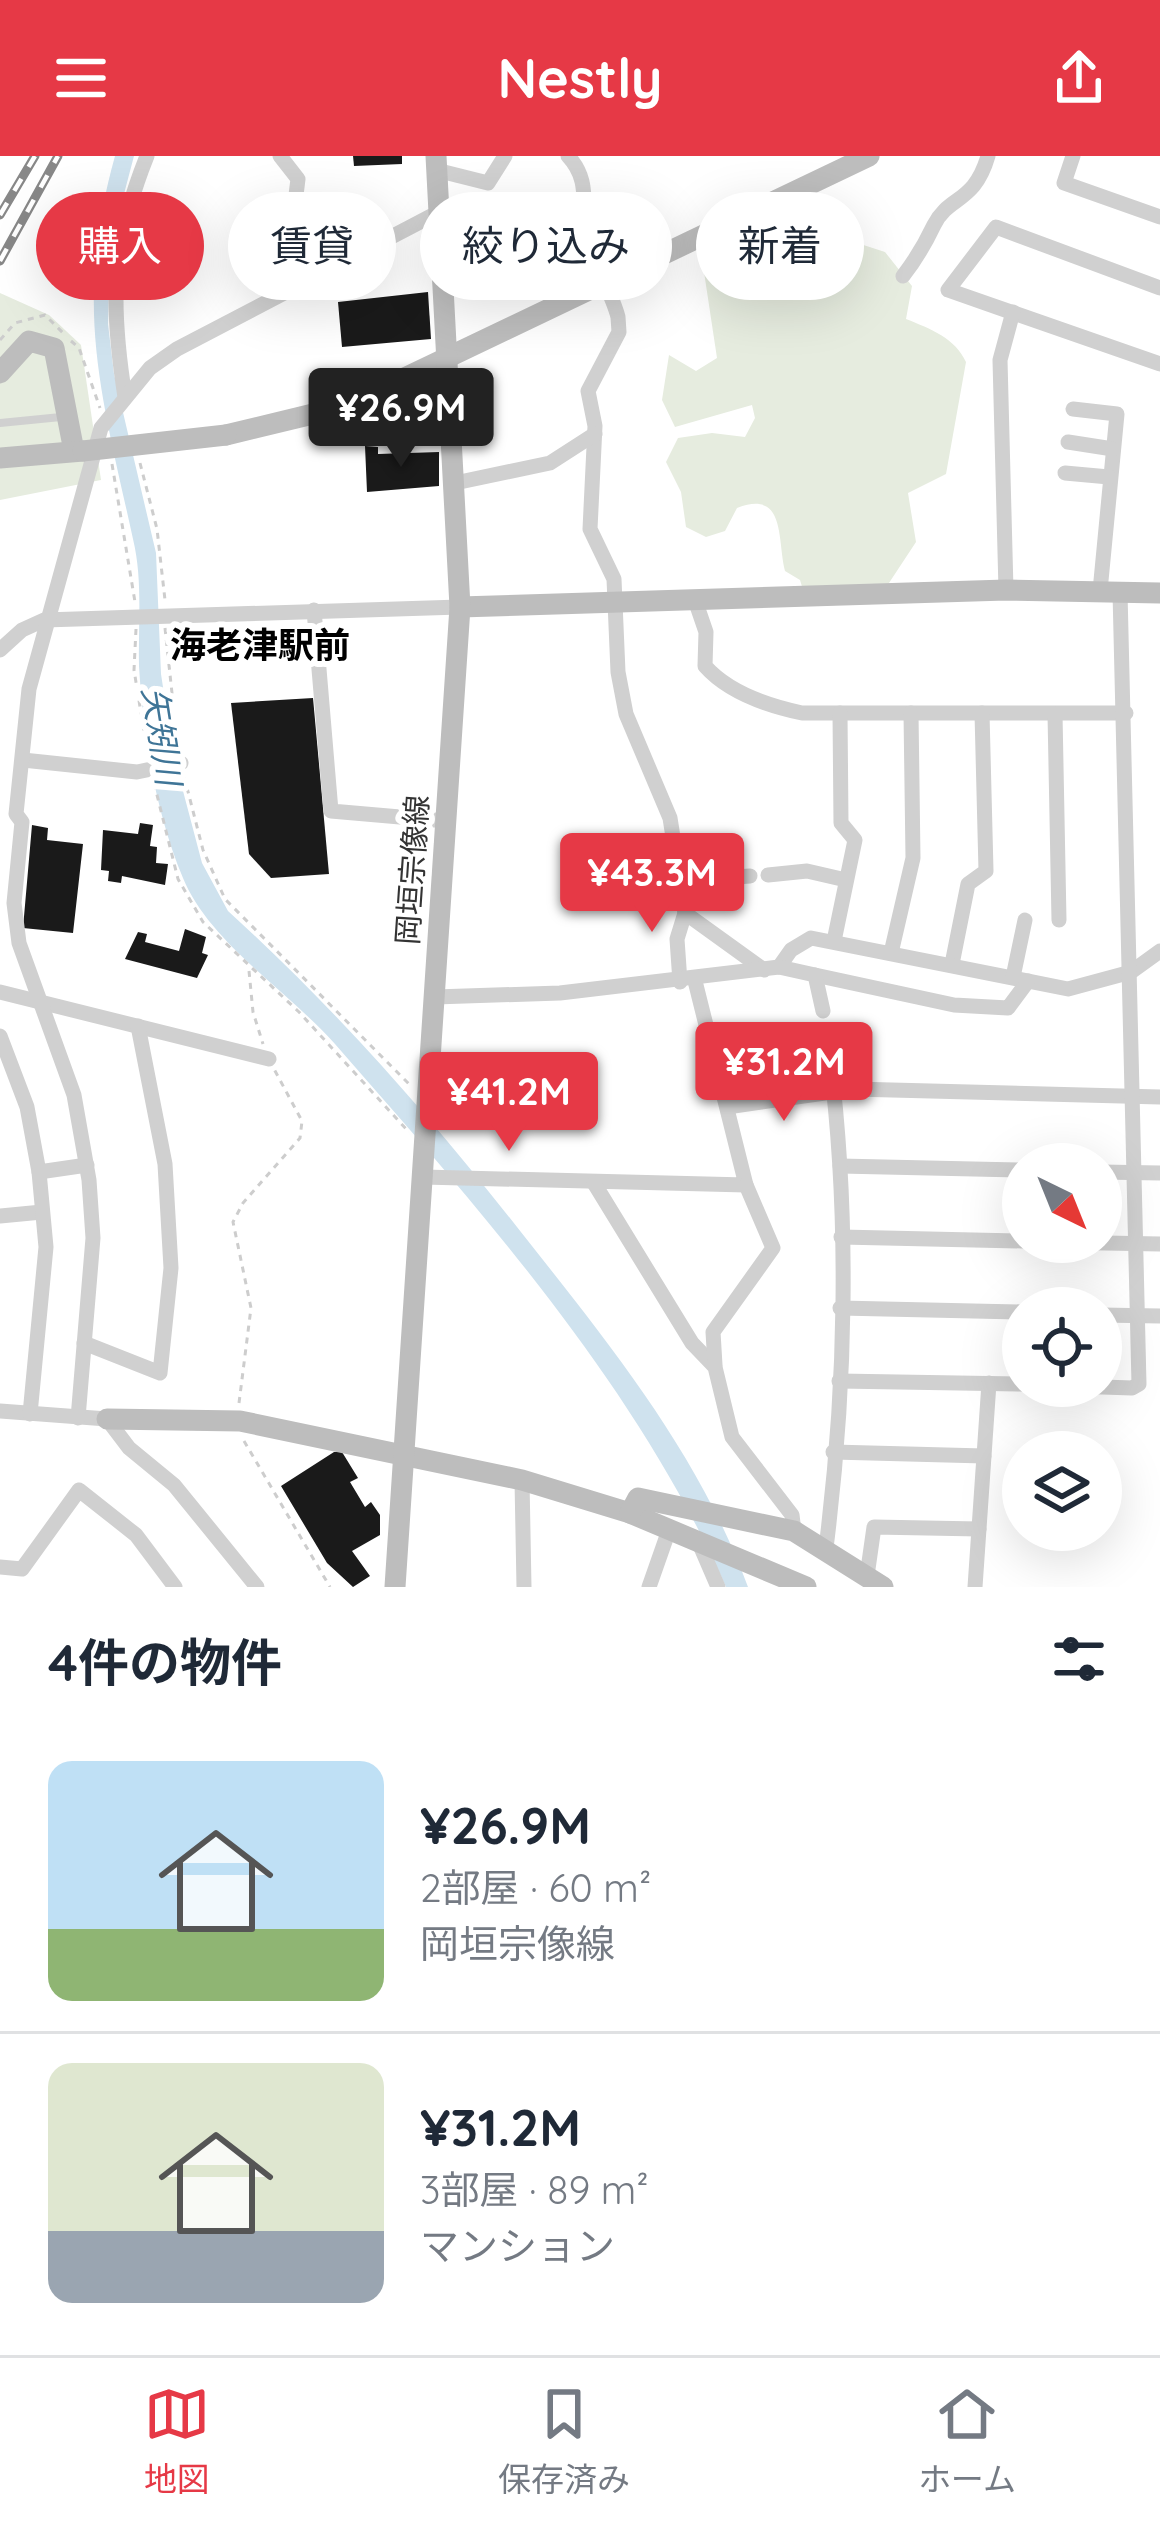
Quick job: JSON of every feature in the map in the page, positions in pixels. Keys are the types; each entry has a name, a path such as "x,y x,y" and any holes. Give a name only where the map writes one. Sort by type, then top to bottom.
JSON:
{"main road":[{"path":"672,249 868,156"},
{"name":"岡垣宗像線","path":"395,1587 460,607 444,300"},
{"path":"0,458 226,435 301,422 346,406 568,300"},
{"path":"0,373 29,341 47,343 59,356 79,451"},
{"path":"460,607 1006,590 1160,593"},
{"path":"107,1419 240,1421 522,1480 630,1513 806,1587"},
{"path":"630,1513 638,1498 794,1532 875,1581"}],"street":[{"path":"124,397 115,334 115,254 147,156"},
{"path":"280,156 298,178 296,192"},
{"path":"436,163 488,183 505,156"},
{"path":"568,156 579,168 586,192"},
{"path":"903,276 930,241 934,222 980,184 988,156"},
{"path":"1073,156 1064,183 1160,218"},
{"path":"1160,288 996,227 948,290 1160,364"},
{"path":"78,1418 93,1238 87,1166 74,1095 35,998 14,903 22,822 8,813 23,760 28,689 44,620 106,419 177,350 269,300"},
{"path":"612,300 619,332 588,391 595,434 590,529 614,579 622,700 638,752 663,793 686,913 677,939 687,982 746,1185 773,1249 712,1332 716,1367 732,1436 792,1516 794,1532"},
{"path":"1006,590 1000,360 1013,312"},
{"path":"1073,409 1117,414 1109,477 1110,591 1126,713 1139,1384 1122,1388"},
{"path":"455,483 550,463 595,434"},
{"path":"1068,442 1113,449"},
{"path":"1066,473 1109,477"},
{"path":"695,600 711,673 781,708 840,713 1126,713"},
{"path":"0,650 22,630 44,620 460,607"},
{"path":"314,610 331,811 446,820"},
{"path":"0,624 22,630"},
{"path":"834,941 855,840 841,823 840,713"},
{"path":"891,953 914,857 911,713"},
{"path":"952,964 968,884 986,871 982,713"},
{"path":"1054,714 1059,920"},
{"path":"23,760 152,770 181,763"},
{"path":"680,881 808,871 846,880"},
{"path":"686,913 771,969"},
{"path":"435,998 687,982 771,969 905,997 1008,1008 1020,979 1025,920"},
{"path":"771,969 806,940 834,941 1068,989 1131,972 1160,951"},
{"path":"815,975 823,1011"},
{"path":"0,992 268,1059"},
{"path":"84,1342 160,1373 171,1268 168,1206 138,1026"},
{"path":"0,1036 27,1107 46,1247 30,1414"},
{"path":"826,1548 838,1381 841,1237 830,1059"},
{"path":"727,1107 834,1091 1160,1097"},
{"path":"39,1172 87,1166"},
{"path":"840,1166 1002,1170"},
{"path":"1122,1172 1160,1173"},
{"path":"423,1177 746,1185"},
{"path":"594,1183 692,1343 716,1367"},
{"path":"0,1216 42,1211"},
{"path":"841,1237 1002,1241"},
{"path":"1122,1244 1160,1244"},
{"path":"840,1308 1002,1312"},
{"path":"1122,1316 1160,1316"},
{"path":"838,1381 1002,1383"},
{"path":"975,1587 989,1383"},
{"path":"0,1411 107,1419 129,1448 174,1485 257,1587"},
{"path":"833,1452 984,1456"},
{"path":"522,1480 524,1587"},
{"path":"8,1587 0,1568 22,1569 79,1490 136,1535 175,1587"},
{"path":"875,1581 874,1527 979,1529"},
{"path":"649,1587 669,1530"},
{"path":"702,1544 718,1587"}],"lane":[{"path":"0,423 69,416"}],"path":[{"path":"82,363 106,419"},
{"path":"111,458 132,563 134,670 178,879 203,922 299,1012 425,1149"},
{"path":"140,460 157,529 171,715 203,850 225,899 428,1105"},
{"path":"249,970 253,1012 268,1059 302,1121 300,1138 243,1203 233,1222 251,1308 239,1434 330,1587"},
{"path":"823,1011 830,1059"}],"shaded area":[{"path":"864,245 885,252 912,286 906,319 949,340 966,362 946,474 908,493 916,542 887,586 804,593 800,580 785,571 776,520 764,505 737,508 725,531 706,537 686,527 681,492 666,462 678,438 712,433 745,437 755,418 752,405 675,427 662,400 669,355 696,371 717,358 708,300 864,300"},
{"path":"0,293 49,315 81,345 101,480 0,500"}],"water":[{"path":"115,156 134,156 125,192 106,192"},
{"name":"矢矧川","path":"94,300 109,300 114,374 156,553 161,674 173,753 202,863 228,911 306,985 415,1103 616,1355 703,1489 748,1587 726,1587 647,1440 601,1370 499,1235 335,1044 211,924 183,878 165,828 148,747 139,666 136,555 102,393"}],"building":[{"path":"353,156 402,156 402,164 354,166"},
{"path":"420,293 420,300 429,300 431,339 342,347 338,302 396,300 396,296"},
{"path":"382,417 415,417 413,437 382,438"},
{"path":"365,446 378,447 378,454 439,452 439,486 367,492"},
{"path":"313,698 329,874 271,878 249,854 231,703"},
{"path":"140,823 153,825 150,846 157,847 156,863 168,864 165,885 122,876 121,883 108,881 109,871 101,870 103,830 138,834"},
{"path":"32,825 48,828 47,840 83,844 73,933 23,928"},
{"path":"185,929 206,937 202,953 208,955 197,978 125,959 138,932 147,934 145,942 179,951"},
{"path":"334,1452 342,1452 358,1478 350,1482 365,1507 371,1502 380,1515 380,1535 352,1551 370,1576 353,1587 327,1563 281,1486"}],"railway":[{"path":"0,215 35,156"},
{"path":"0,261 58,156"}],"district":[{"name":"海老津駅前","path":"260,645"}]}
